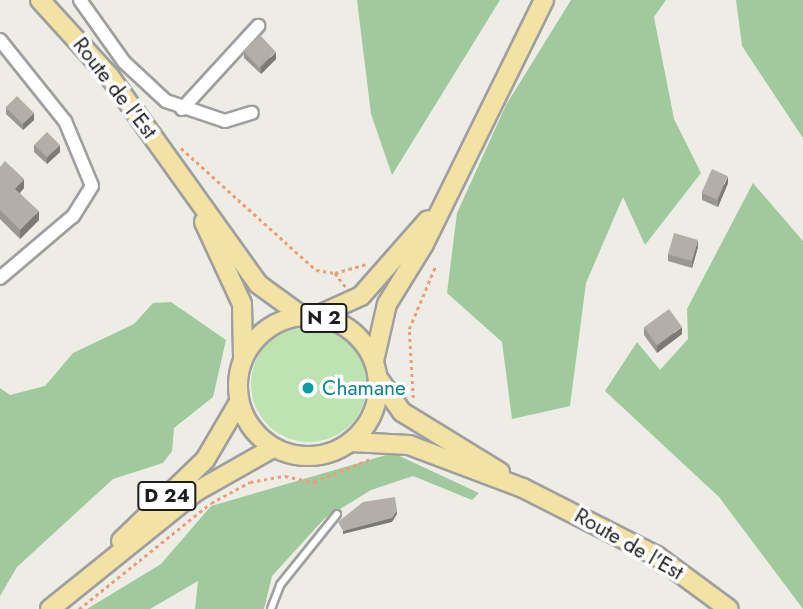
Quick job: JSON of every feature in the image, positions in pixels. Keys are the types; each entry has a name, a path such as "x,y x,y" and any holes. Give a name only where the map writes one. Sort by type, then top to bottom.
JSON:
{"main road":[{"name":"Route de l'Est","path":"40,0 110,77 258,284 309,316"},
{"path":"351,442 372,414 379,321 544,0"},
{"name":"Route de l'Est","path":"184,181 242,304 243,360"},
{"path":"309,316 361,296 441,204"},
{"name":"N 2","path":"239,402 243,360 266,330 309,316 351,330 376,370"},
{"name":"Route de l'Est","path":"376,370 401,412 523,488 657,556 729,609"},
{"path":"239,402 258,436 273,448"},
{"name":"D 24","path":"83,582 205,460 239,402"},
{"name":"Route de l'Est","path":"351,442 409,445 523,488"},
{"name":"N 2","path":"273,448 313,457 351,442"},
{"name":"D 24","path":"50,609 197,491 273,448"}],"street":[{"path":"80,0 124,62 182,110 225,121 252,113"},
{"path":"182,110 258,26"},
{"path":"0,40 65,121 92,186 73,216 0,278"},
{"path":"110,77 124,62"}],"lane":[{"path":"271,609 280,586 337,514"}],"path":[{"path":"174,142 316,270 335,273 353,296"},
{"path":"405,408 413,397 409,329 435,267"},
{"path":"79,609 211,503 250,482 285,475 314,482 381,455"}],"green space":[{"path":"357,0 500,0 392,175 371,114"},
{"path":"571,0 666,0 654,17 674,119 701,173 645,245 623,197 586,283 570,406 512,419 502,342 447,293 457,213 506,105"},
{"path":"736,0 803,0 803,138 742,46"},
{"path":"753,183 803,241 803,609 719,497 605,391 637,342 660,370 688,339 687,309"},
{"path":"171,302 226,340 213,397 174,428 172,451 163,463 113,479 17,567 0,596 0,388 10,395 45,386 73,353 134,324 153,303"},
{"path":"309,326 331,331 350,343 362,362 367,384 362,406 350,425 331,437 309,442 287,437 268,425 256,406 251,384 256,362 268,343 287,331"},
{"path":"393,453 479,493 472,500 413,476 371,490 324,519 272,576 264,609 195,609 198,581 150,609 87,609 161,564 211,506"}],"building":[{"path":"260,35 276,52 259,68 243,51"},
{"path":"17,96 34,113 23,124 6,107"},
{"path":"47,132 60,145 47,157 34,145"},
{"path":"5,161 24,179 15,189 39,211 20,230 0,210 0,167"},
{"path":"712,169 728,176 717,200 701,193"},
{"path":"674,233 698,240 692,261 668,254"},
{"path":"669,309 682,327 657,345 644,327"},
{"path":"395,497 397,511 392,518 343,531 338,522 363,502"}],"place":[{"name":"Chamane","path":"308,388"}]}
